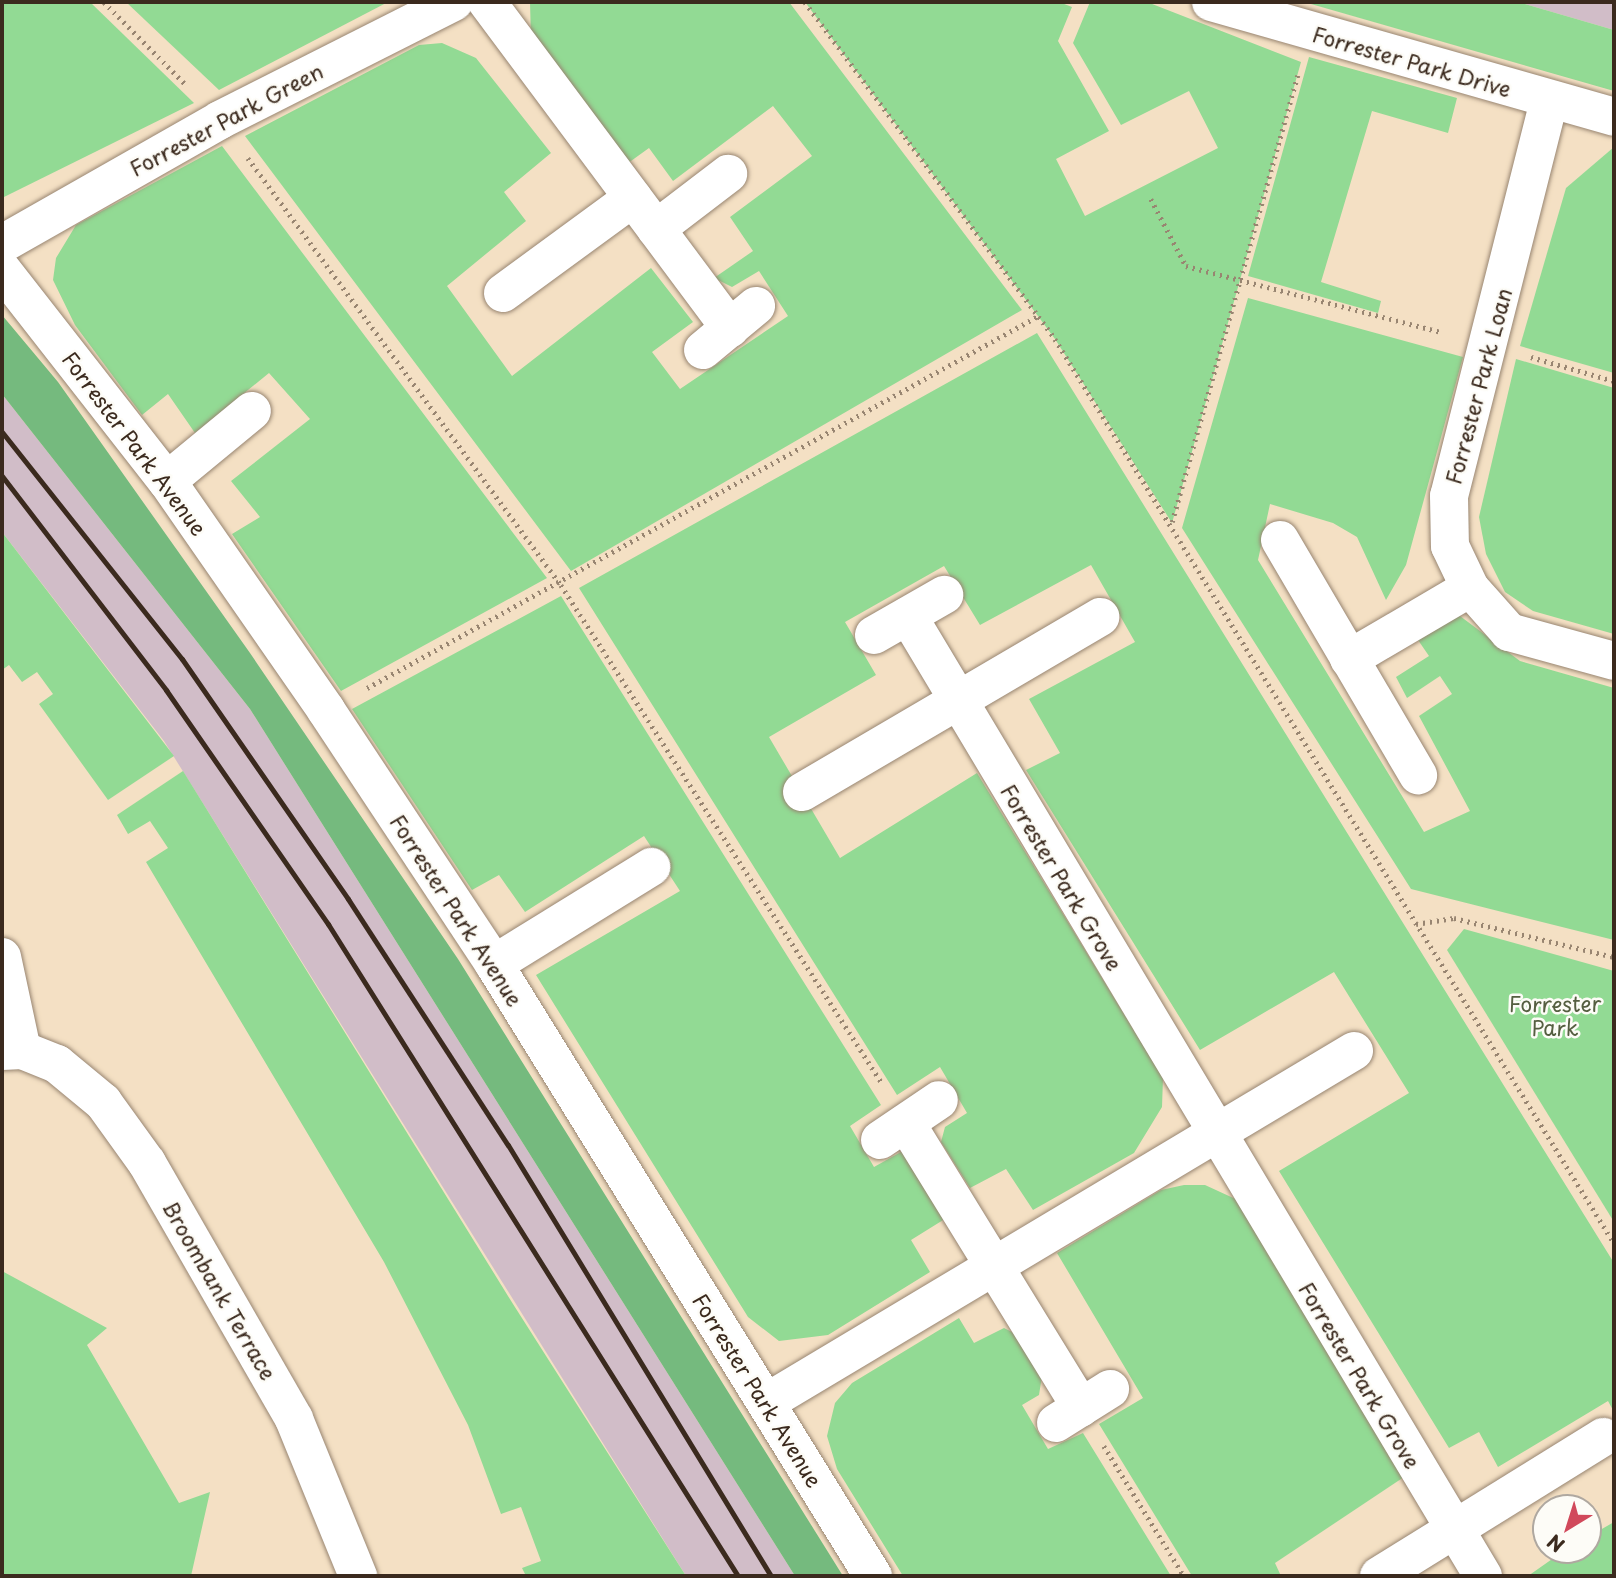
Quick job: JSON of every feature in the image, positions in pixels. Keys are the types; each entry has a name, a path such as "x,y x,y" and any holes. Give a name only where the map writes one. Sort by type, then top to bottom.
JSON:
{"street":[{"name":"Forrester Park Green","path":"2,244 220,120 454,2"},
{"path":"487,2 730,328"},
{"name":"Forrester Park Drive","path":"1211,2 1549,101 1614,117"},
{"name":"Forrester Park Loan","path":"1549,101 1491,345 1449,496 1450,546 1470,588 1509,632 1614,661"},
{"path":"656,229 728,174"},
{"path":"503,293 633,198"},
{"name":"Forrester Park Avenue","path":"2,270 167,481 326,710 494,964 873,1576"},
{"path":"167,481 252,411"},
{"path":"1280,540 1418,775"},
{"path":"1349,659 1470,588"},
{"path":"874,635 944,595"},
{"name":"Forrester Park Grove","path":"908,616 1216,1138 1483,1576"},
{"path":"802,792 1100,617"},
{"path":"494,964 651,867"},
{"name":"Broombank Terrace","path":"2,957 12,1050 57,1064 103,1102 147,1163 294,1419 359,1576"},
{"path":"766,1402 995,1270 1216,1138 1354,1051"},
{"path":"939,1100 893,1131 995,1270 1082,1407"},
{"path":"1379,1576 1603,1437"}],"path":[{"path":"104,2 220,120 561,584 728,836 893,1131"},
{"path":"805,2 1038,316 1172,523 1614,1243"},
{"path":"1172,523 1308,30"},
{"path":"1152,199 1186,266 1238,282 1491,345 1614,381"},
{"path":"326,710 561,584 1038,316"},
{"path":"1416,923 1454,918 1614,957"},
{"path":"1082,1407 1184,1576"}],"shaded area":[{"path":"1518,2 1614,2 1614,30"},
{"path":"2,394 250,709 795,1576 686,1576 164,741 2,532"}],"green space":[{"path":"2,2 90,2 194,103 2,198"},
{"path":"126,2 388,2 219,90"},
{"path":"530,2 789,2 1022,310 571,571 245,136 419,45 442,43 476,58 551,153 504,192 526,221 447,286 512,376 651,268 693,322 652,352 680,389 788,316 759,271 732,287 714,278 753,251 730,217 812,156 773,106 673,181 649,148 624,166 531,39"},
{"path":"805,2 1059,2 1072,7 1058,41 1109,131 1056,159 1085,216 1218,148 1189,91 1121,125 1073,43 1090,2 1147,2 1301,62 1172,523 1055,339"},
{"path":"1304,2 1518,2 1614,30 1614,91"},
{"path":"1309,57 1457,98 1448,133 1372,111 1321,282 1381,301 1378,313 1248,276"},
{"path":"222,146 547,578 341,691 232,534 260,517 231,481 310,419 269,373 195,433 168,394 142,415 75,325 53,280 56,258 76,225"},
{"path":"1614,147 1614,373 1520,346 1566,188"},
{"path":"1248,298 1463,357 1406,565 1386,600 1357,537 1333,523 1270,504 1258,560 1424,832 1470,811 1419,716 1452,694 1440,676 1407,698 1396,677 1429,656 1418,640 1452,610 1520,661 1614,688 1614,940 1411,889 1182,528"},
{"path":"2,315 58,382 250,653 458,959 843,1576 795,1576 250,709 2,394"},
{"path":"1037,333 1614,1263 1614,1412 1608,1401 1498,1467 1479,1432 1449,1448 1279,1171 1409,1093 1334,972 1200,1050 1026,770 1060,753 1029,699 1135,642 1091,565 980,625 944,566 845,622 876,675 769,737 840,858 977,773 1163,1078 1162,1107 1134,1153 1033,1210 1006,1169 970,1188 941,1142 945,1127 967,1113 940,1067 897,1095 579,588"},
{"path":"1516,359 1614,388 1614,634 1533,611 1505,592 1486,554 1479,517"},
{"path":"2,532 174,756 108,800 39,704 53,694 37,672 22,682 9,665 2,670"},
{"path":"561,596 881,1105 850,1126 874,1167 908,1148 948,1217 911,1240 930,1272 828,1335 779,1341 748,1317 536,975 680,891 644,836 525,912 499,875 472,890 352,709"},
{"path":"183,771 513,1304 686,1576 526,1576 522,1568 541,1561 521,1507 501,1514 468,1425 384,1262 146,862 168,848 150,821 128,834 117,815"},
{"name":"Forrester Park","path":"1464,929 1614,971 1614,1222 1447,950"},
{"path":"1184,1185 1205,1185 1242,1202 1407,1475 1275,1563 1281,1576 1192,1576 1099,1424 1143,1398 1057,1253 1161,1190"},
{"path":"2,1271 107,1328 87,1345 179,1503 210,1492 191,1576 2,1576"},
{"path":"959,1318 974,1343 1004,1328 1014,1333 1042,1376 1039,1395 1022,1405 1048,1449 1083,1433 1171,1576 903,1576 837,1469 827,1436 835,1403 852,1383"},
{"path":"1614,1522 1614,1576 1528,1576 1545,1564 1602,1564 1602,1529"}],"railway":[{"path":"2,432 182,659 348,899 508,1145 771,1576"},
{"path":"2,476 166,690 328,924 738,1576"}]}
